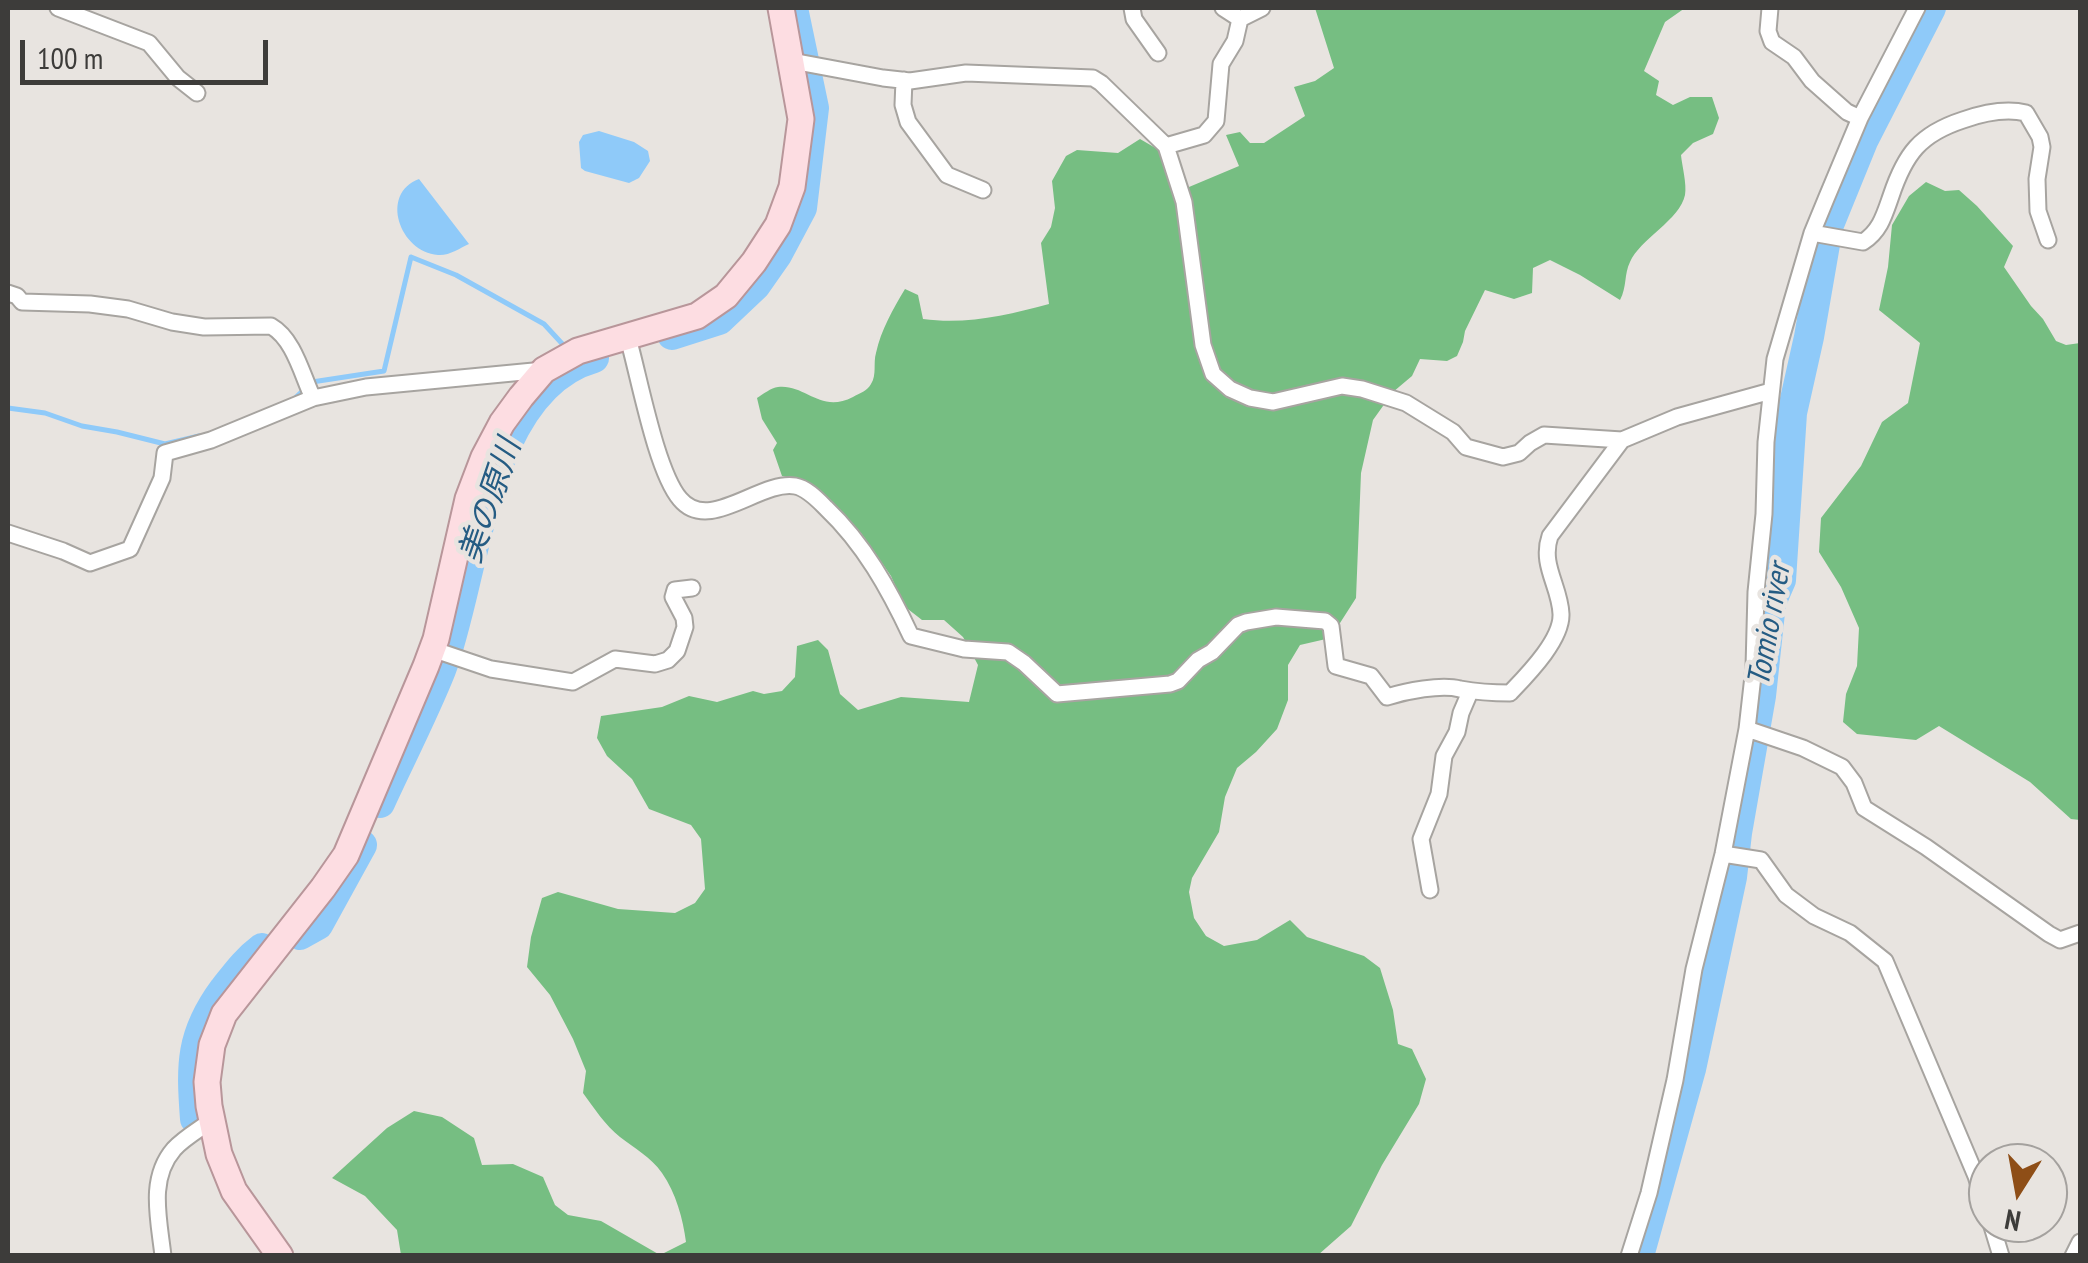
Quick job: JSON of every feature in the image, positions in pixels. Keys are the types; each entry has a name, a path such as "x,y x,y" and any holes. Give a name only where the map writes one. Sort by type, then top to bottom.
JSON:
{"main road":[{"path":"280,1256 234,1190 219,1154 208,1082 212,1045 224,1014 346,854 432,649 468,499 484,456 502,424 544,370 578,351 697,316 726,296 778,225 792,187 801,119 782,8"}],"street":[{"path":"1132,8 1134,19 1158,53"},
{"path":"1222,8 1240,19"},
{"path":"1240,19 1262,8"},
{"path":"1770,8 1768,31 1772,42 1794,57 1812,81 1847,112 1860,118"},
{"path":"1628,1256 1654,1174 1682,1049 1694,968 1733,856 1754,667 1770,391 1776,359 1812,233 1860,118 1917,8"},
{"path":"65,9 149,43 178,78 197,93"},
{"path":"1166,146 1204,135 1216,121 1220,64 1235,41 1240,19"},
{"path":"792,61 904,80 966,73 1093,78 1166,146 1184,202 1203,345 1213,374 1230,389 1250,398 1274,402 1342,386 1362,389 1406,404 1453,432 1466,446 1503,458 1518,454 1544,435 1622,440 1677,417 1770,391"},
{"path":"904,80 903,106 908,122 946,175 983,190"},
{"path":"1812,233 1862,242 1875,234 1904,162 1929,134 1972,117 2016,110 2026,113 2040,137 2038,210 2048,240"},
{"path":"8,292 22,302 90,304 204,327 271,326 290,348 312,398"},
{"path":"628,338 662,465 680,500 706,511 725,509 781,486 799,486 837,518 871,560 911,636 964,649 1008,652 1057,694 1170,684 1212,652 1238,625 1276,617 1325,621 1331,626 1336,666 1370,676 1387,697 1404,691 1459,688 1510,693 1539,661 1559,630 1562,612 1548,569 1546,548 1550,536 1622,440"},
{"path":"8,533 90,563 130,550 162,478 165,454 211,440 312,398 429,379 544,370"},
{"path":"432,649 491,669 573,682 615,659 655,664 668,660 681,641 684,618 673,597 675,590 692,588"},
{"path":"1430,890 1421,839 1439,794 1444,756 1457,732 1470,692"},
{"path":"1747,730 1804,748 1842,767 1854,783 1864,808 2049,934 2060,940 2080,932"},
{"path":"1733,856 1761,860 1786,895 1814,916 1850,933 1885,960 1968,1157"},
{"path":"162,1256 159,1174 175,1148 212,1120"},
{"path":"2073,1256 2080,1242"}],"green space":[{"path":"1315,8 1685,8 1665,22 1644,71 1659,81 1656,95 1673,105 1690,97 1712,97 1719,118 1713,134 1693,143 1681,155 1685,191 1682,204 1635,254 1620,300 1550,260 1533,268 1532,293 1514,299 1485,290 1457,356 1447,361 1420,359 1412,376 1393,392 1373,420 1361,473 1356,598 1326,639 1300,645 1288,665 1288,700 1277,729 1237,768 1225,797 1219,832 1192,878 1189,892 1194,918 1206,936 1224,946 1257,940 1290,920 1307,937 1364,956 1380,968 1398,1044 1412,1049 1426,1079 1419,1104 1351,1226 1318,1255 660,1255 686,1242 671,1189 658,1167 615,1132 583,1093 586,1071 573,1039 550,995 527,967 542,898 558,892 618,909 675,913 695,903 705,889 701,839 691,825 649,809 632,779 607,756 597,738 601,716 662,707 689,696 717,702 753,691 782,691 795,677 797,646 818,640 828,650 840,694 858,710 901,697 969,702 978,665 963,637 944,620 922,620 904,606 891,576 861,533 799,480 782,476 773,450 777,443 762,419 757,398 775,388 788,387 831,402 865,390 874,377 881,336 905,289 918,295 923,319 939,321 971,320 1049,304 1041,243 1051,227 1055,208 1052,181 1066,156 1077,150 1118,153 1140,139 1159,150 1173,184 1189,187 1239,166 1226,135 1240,132 1250,143 1264,143 1305,116 1294,87 1315,81 1334,68"},
{"path":"1926,182 1945,191 1959,190 1977,206 2013,246 2004,267 2056,341 2066,345 2080,343 2080,820 2071,819 2030,782 1939,726 1916,740 1857,734 1843,722 1846,694 1857,666 1859,628 1841,587 1819,552 1821,518 1861,466 1882,422 1908,403 1920,343 1879,310 1892,225 1909,196"},
{"path":"414,1111 442,1117 474,1138 482,1165 513,1164 543,1177 555,1205 568,1215 601,1221 660,1255 401,1255 397,1230 365,1196 332,1178 387,1128"}],"water":[{"path":"599,131 634,142 648,151 650,161 639,178 629,183 581,168 579,142 583,135"},
{"path":"419,179 469,244 438,255 413,244 405,234 397,209 400,197 407,186"}],"waterway":[{"name":"美の原川","path":"672,335 719,320 756,285 802,208 814,108 793,8"},
{"name":"Tomio river","path":"1639,1256 1691,1069 1732,877 1761,696 1771,603 1781,580 1792,413 1828,227 1863,141 1931,8"},
{"path":"293,400 312,382 384,371 411,257 456,275 544,324 567,349"},
{"name":"美の原川","path":"380,803 441,670 489,492 506,446 528,407 557,377 594,358"},
{"path":"8,408 45,413 82,426 165,444 199,436"},
{"name":"美の原川","path":"300,935 318,925 362,845"},
{"name":"美の原川","path":"195,1119 193,1066 199,1036 224,989 262,948"}]}
